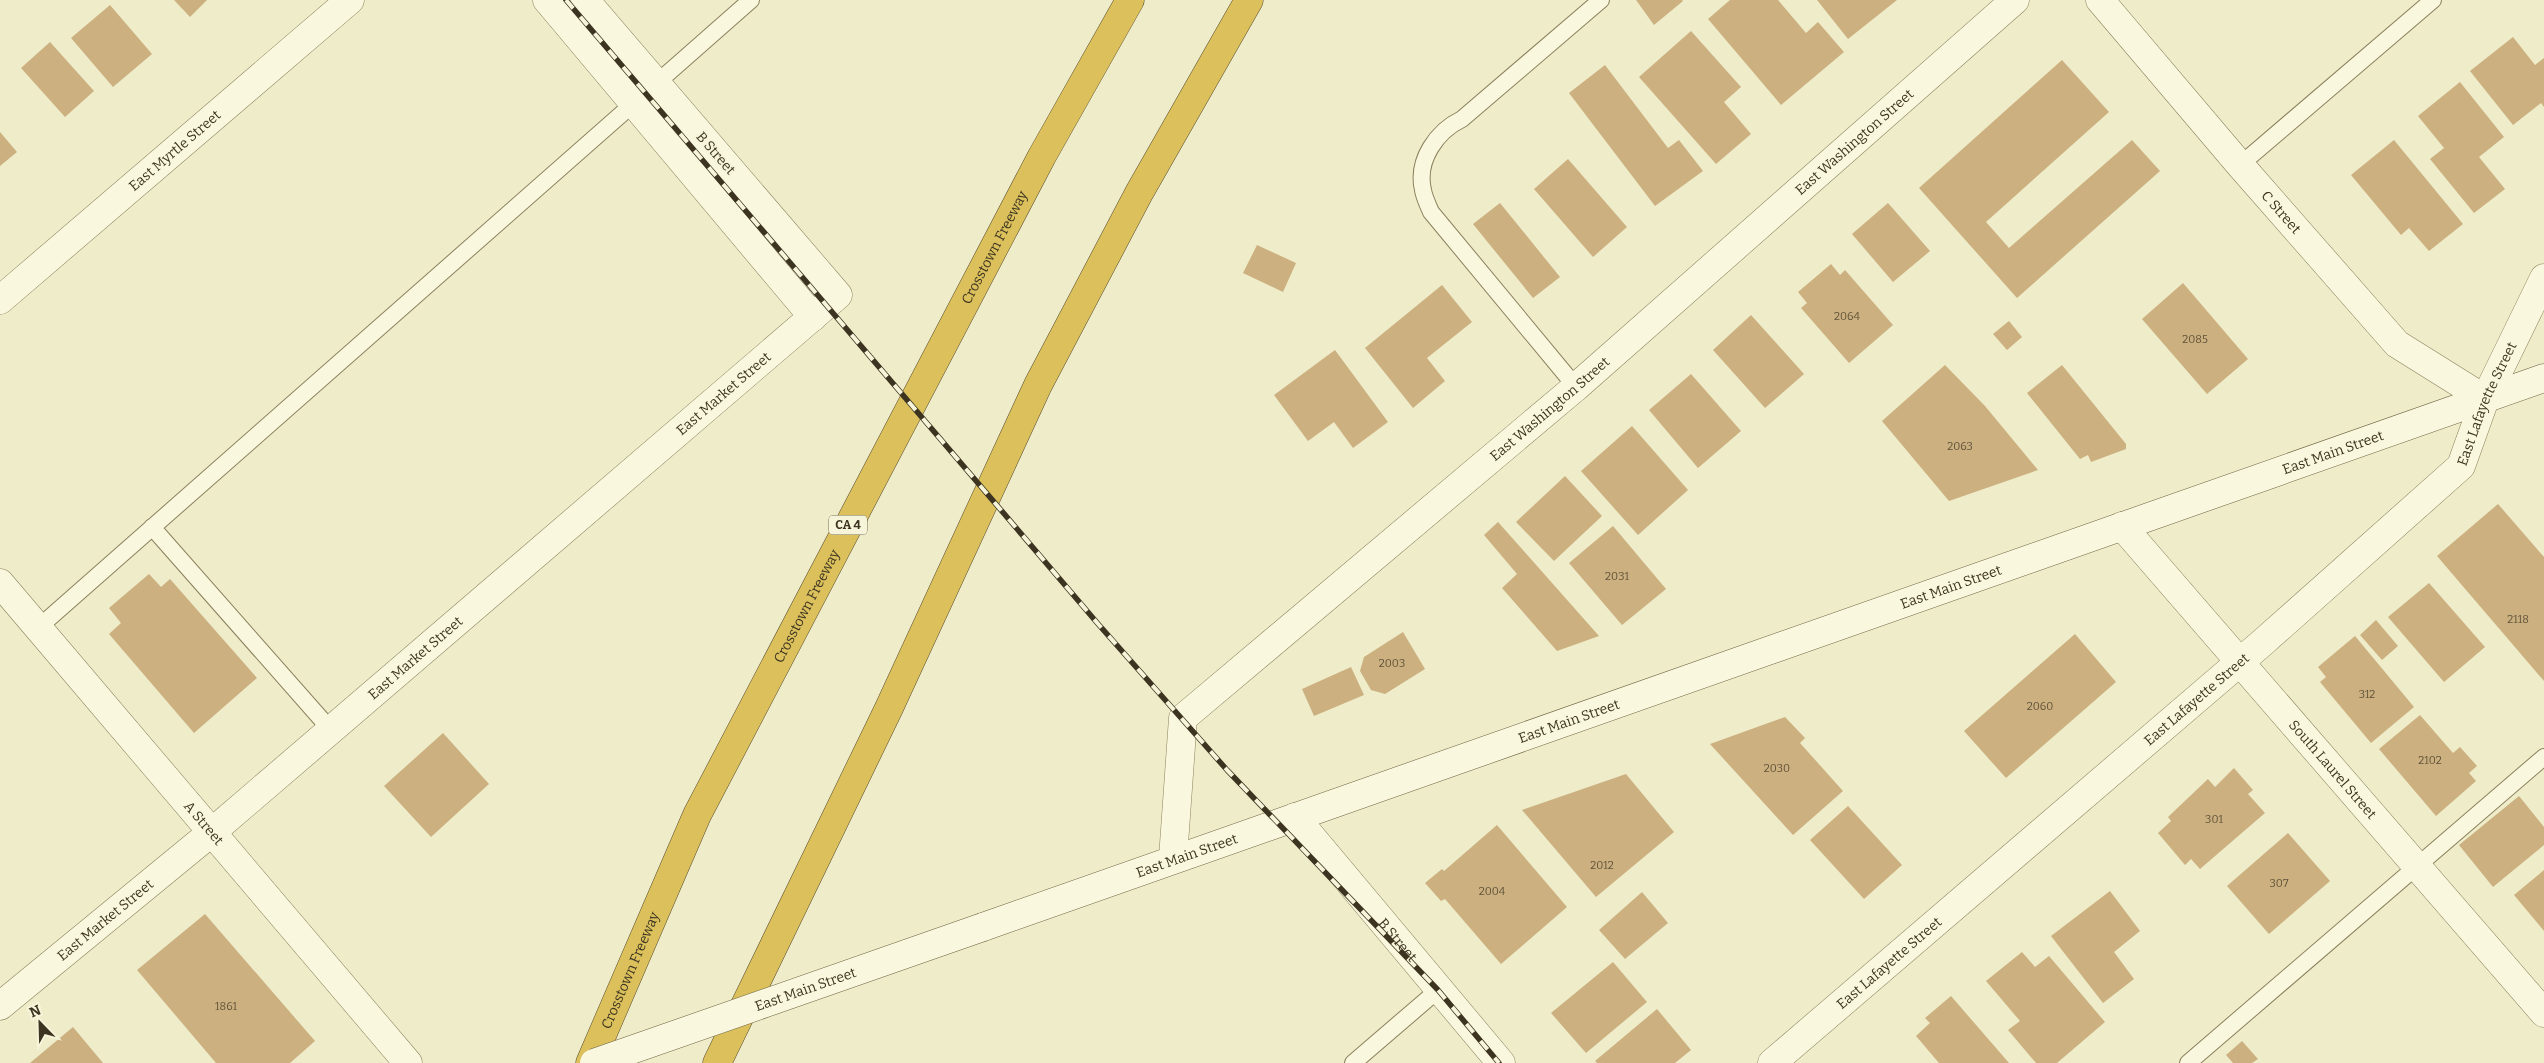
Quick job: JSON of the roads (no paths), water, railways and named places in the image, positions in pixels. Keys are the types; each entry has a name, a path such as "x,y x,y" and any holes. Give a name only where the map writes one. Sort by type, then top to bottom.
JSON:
{"highway":[{"name":"Crosstown Freeway","path":"592,1063 697,815 1042,156 1130,0"},
{"path":"717,1063 889,708 1038,385 1139,193 1249,0"}],"street":[{"name":"East Myrtle Street","path":"0,300 350,0"},
{"path":"547,0 635,102 826,306"},
{"name":"B Street","path":"584,0 656,83 826,306"},
{"name":"East Washington Street","path":"1173,858 1183,718 1576,387 2015,0"},
{"name":"C Street","path":"2100,0 2240,165 2398,344 2485,399"},
{"name":"East Lafayette Street","path":"1772,1063 2240,661 2461,466 2485,399 2544,278"},
{"name":"East Market Street","path":"0,1006 212,832 826,306"},
{"name":"East Main Street","path":"592,1063 2544,378"},
{"name":"South Laurel Street","path":"2122,526 2544,1013"},
{"name":"A Street","path":"0,583 408,1063"},
{"name":"B Street","path":"1295,817 1501,1063"}],"lane":[{"path":"38,628 751,0"},
{"path":"1576,387 1431,212 1422,188 1423,164 1433,142 1451,124 1462,119 1601,0"},
{"path":"2240,165 2433,0"},
{"path":"152,527 330,729"},
{"path":"2188,1063 2544,757"},
{"path":"1353,1063 1438,990"}],"railway":[{"path":"566,0 1099,625 1227,770 1438,990 1499,1063"}]}
